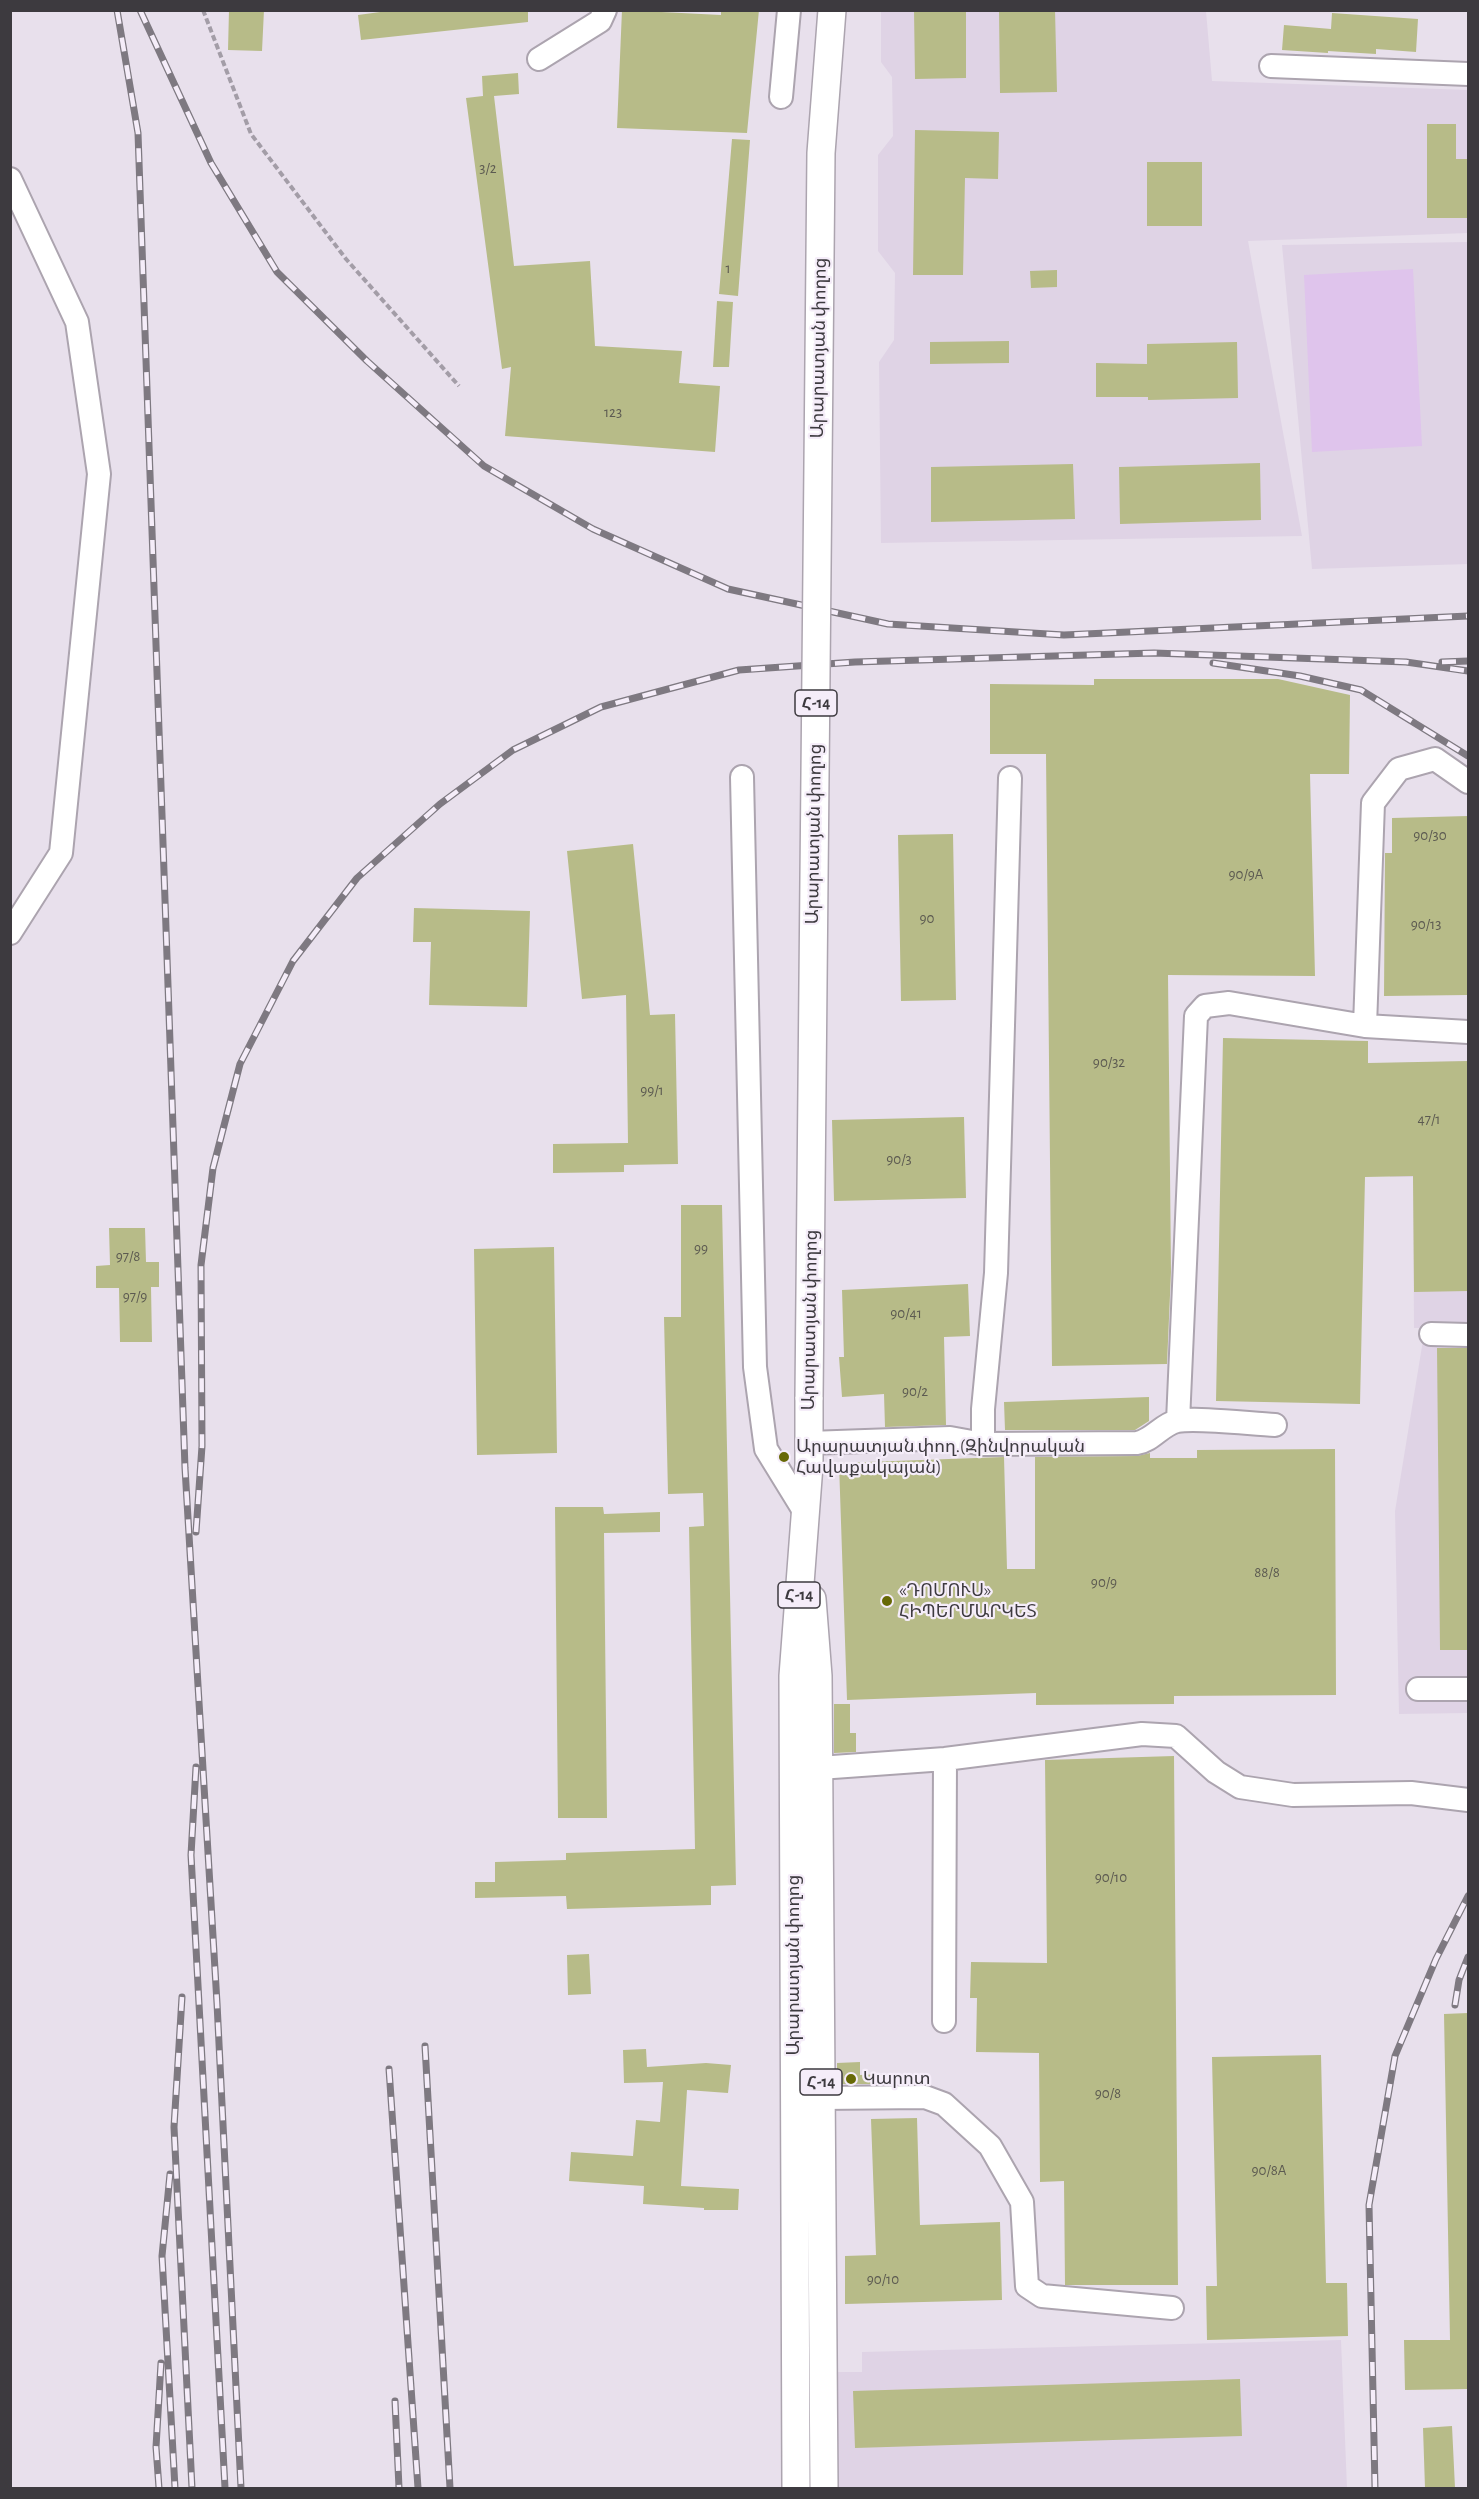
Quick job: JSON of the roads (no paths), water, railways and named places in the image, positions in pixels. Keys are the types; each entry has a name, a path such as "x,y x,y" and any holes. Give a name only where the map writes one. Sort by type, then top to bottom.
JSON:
{"main road":[{"name":"Արարատյան փողոց","path":"796,2488 793,1676 806,1514 809,1443 821,153 832,10"},
{"name":"Արարատյան փողոց","path":"806,1514 818,1676 824,2488"}],"street":[{"path":"539,59 600,21 605,10"},
{"path":"781,97 789,10"},
{"path":"1271,66 1468,74"},
{"path":"10,179 77,322 99,474 61,853 10,933"},
{"path":"1365,1026 1373,803 1399,769 1435,759 1468,782"},
{"path":"742,777 756,1378 766,1449 806,1514"},
{"path":"983,1444 983,1409 996,1273 1010,778"},
{"path":"1178,1421 1196,1016 1205,1006 1229,1003 1365,1026 1468,1032"},
{"path":"1431,1334 1468,1335"},
{"path":"809,1443 950,1438 983,1444 1137,1443 1148,1441 1160,1429 1178,1421 1275,1425"},
{"path":"1418,1689 1468,1689"},
{"path":"819,1768 878,1766 945,1759 1142,1734 1176,1736 1216,1772 1240,1787 1293,1795 1411,1793 1468,1800"},
{"path":"944,2021 945,1759"},
{"path":"821,2098 926,2097 944,2104 990,2146 1022,2202 1027,2286 1042,2296 1172,2308"}],"railway":[{"path":"117,10 138,133 185,1468 217,2003 241,2488"},
{"path":"140,10 211,163 277,272 367,361 484,466 593,529 728,589 888,624 1064,635 1468,616"},
{"path":"196,1532 202,1446 201,1265 213,1168 240,1064 293,961 357,878 440,804 513,750 601,707 739,670 855,662 1154,653 1406,662 1468,671"},
{"path":"1442,662 1468,661"},
{"path":"1213,663 1300,676 1361,690 1468,756"},
{"path":"196,1767 191,1855 225,2488"},
{"path":"1375,2488 1369,2205 1395,2056 1436,1959 1468,1896"},
{"path":"1455,2005 1459,1980 1468,1957"},
{"path":"182,1997 174,2127 192,2488"},
{"path":"425,2046 450,2488"},
{"path":"389,2069 418,2488"},
{"path":"170,2174 162,2256 175,2488"},
{"path":"159,2488 156,2447 161,2363"},
{"path":"395,2401 399,2488"}],"place":[{"name":"Արարատյան փող․(Զինվորական Հավաքակայան)","path":"784,1457"},
{"name":"«ԴՈՄՈՒՍ» ՀԻՊԵՐՄԱՐԿԵՏ","path":"887,1601"},
{"name":"Կարոտ","path":"851,2079"}]}
